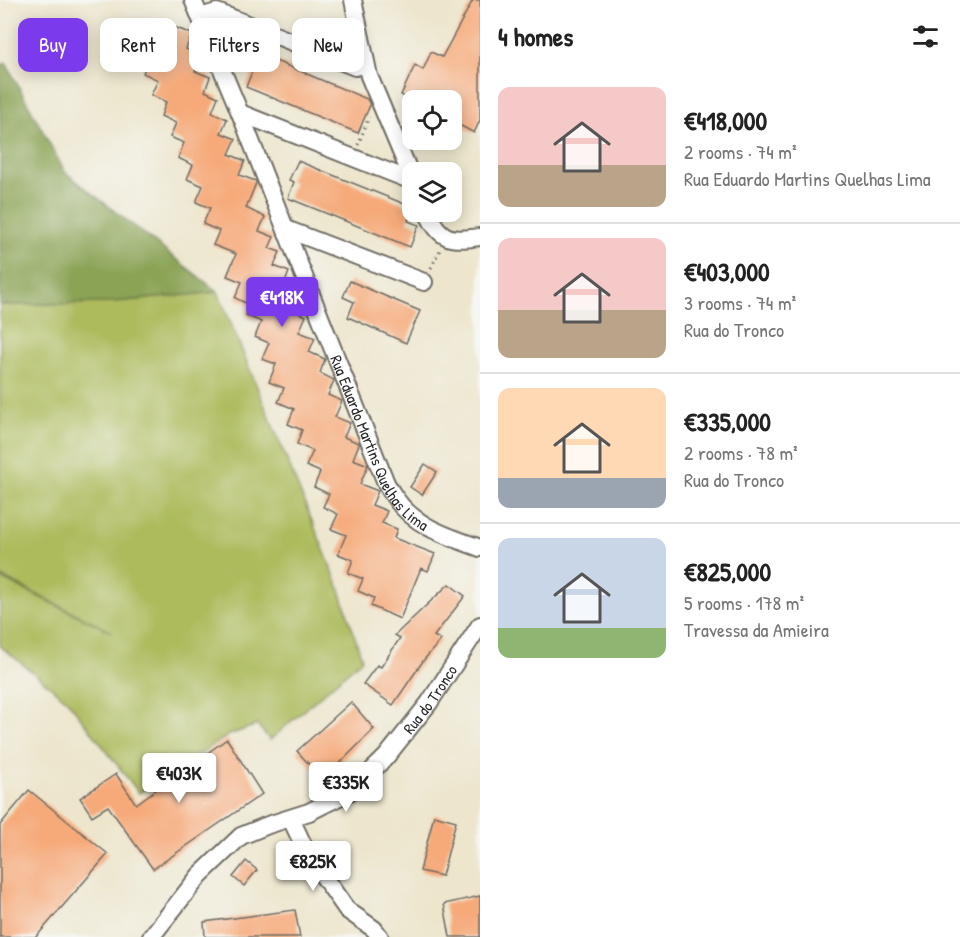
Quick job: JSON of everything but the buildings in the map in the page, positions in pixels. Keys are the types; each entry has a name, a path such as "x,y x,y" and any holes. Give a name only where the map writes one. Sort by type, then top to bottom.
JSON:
{"street":[{"name":"Rua Eduardo Martins Quelhas Lima","path":"193,0 240,112 386,483 397,501 413,517 433,530 480,548"},
{"path":"353,0 369,76 405,162"},
{"path":"200,17 217,12 292,42"},
{"path":"240,112 402,175"},
{"path":"432,222 445,237 458,240 480,237"},
{"path":"286,229 424,282"},
{"name":"Rua do Tronco","path":"151,937 200,875 241,836 309,812 351,791 386,757 429,703 480,625"},
{"path":"291,819 306,853 347,910 374,929 380,937"}],"path":[{"path":"353,157 378,96"},
{"path":"424,282 445,237"}],"green space":[{"path":"6,63 65,172 218,292 104,303 0,305 0,66"},
{"path":"218,292 339,587 362,659 270,740 257,725 229,735 139,793 67,700 0,646 0,578 112,632 0,576 0,305 104,303"}]}
